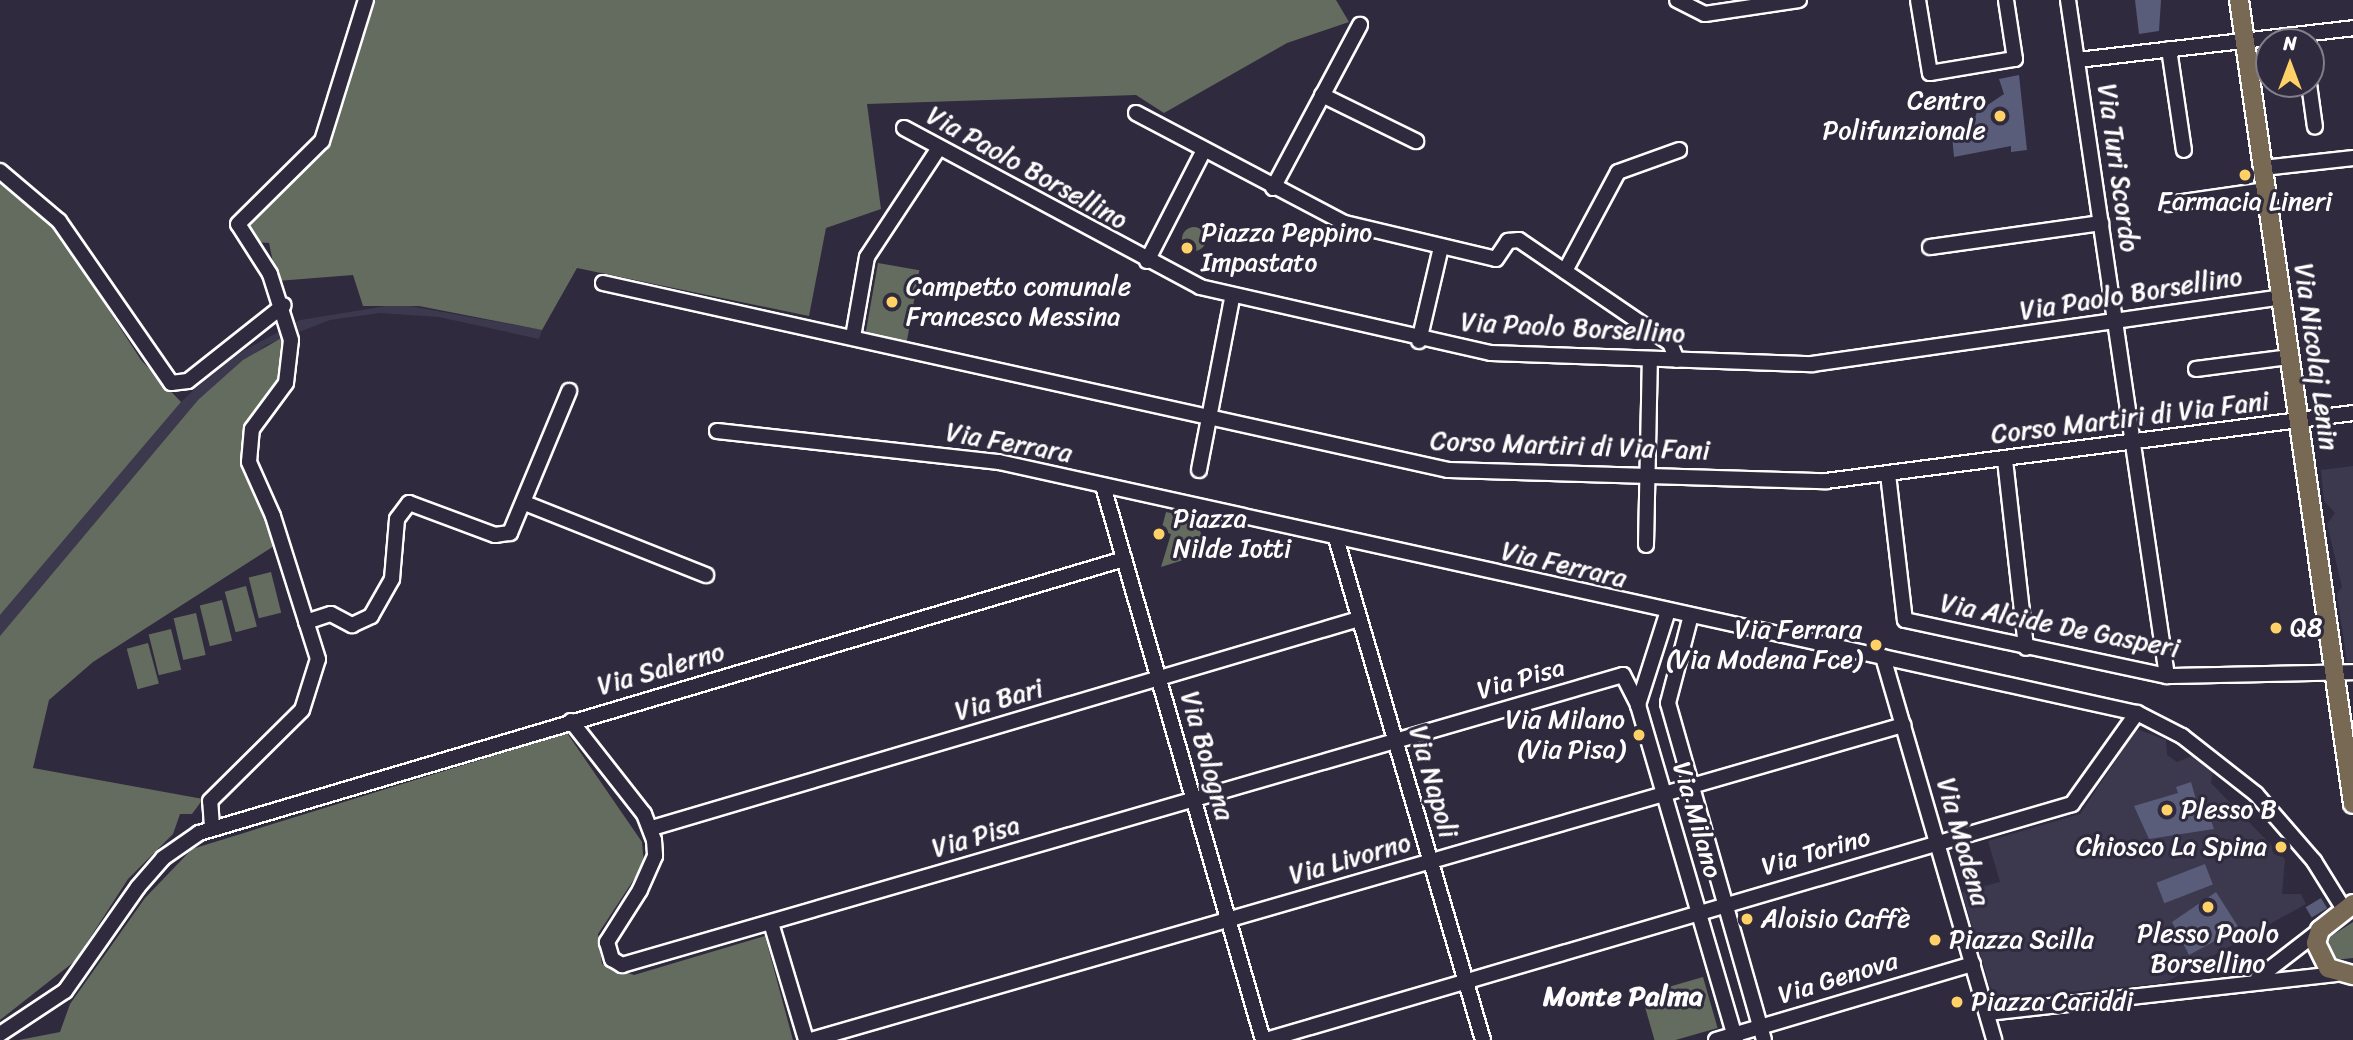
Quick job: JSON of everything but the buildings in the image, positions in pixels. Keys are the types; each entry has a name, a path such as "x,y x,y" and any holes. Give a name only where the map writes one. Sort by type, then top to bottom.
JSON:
{"main road":[{"name":"Via Nicolaj Lenin","path":"2239,0 2353,804"},
{"path":"2347,973 2316,953 2320,930 2349,908"}],"street":[{"path":"212,828 210,802 267,752 311,695 318,652 247,454 252,429 286,383 291,340 284,305 238,224 322,142 366,0"},
{"path":"1677,0 1705,14 1799,0"},
{"path":"1918,0 1930,73 2015,60 2006,0"},
{"name":"Via Turi Scordo","path":"2068,0 2131,445 2167,676"},
{"path":"1273,188 1360,25"},
{"path":"2325,34 2353,28"},
{"path":"2078,60 2255,40"},
{"path":"2169,49 2184,150"},
{"path":"1322,95 1416,141"},
{"path":"2311,98 2315,127"},
{"path":"1136,113 1273,188 1345,223 1496,259 1508,241 1519,240 1670,343 1677,360"},
{"name":"Via Paolo Borsellino","path":"904,128 1147,261 1232,298 1419,341 1491,354 1812,364 2281,297"},
{"path":"853,337 867,257 939,148"},
{"path":"1147,261 1204,150"},
{"path":"1565,271 1618,172 1679,150"},
{"path":"2263,169 2353,158"},
{"path":"0,171 60,220 171,383 188,381 256,321 284,305"},
{"path":"2169,204 2266,190"},
{"path":"1930,247 2101,223"},
{"path":"1419,341 1441,247"},
{"name":"Corso Martiri di Via Fani","path":"603,283 1448,470 1648,473 1826,481 2131,445 2353,413"},
{"path":"1199,470 1232,298"},
{"path":"2196,369 2290,358"},
{"path":"1646,545 1650,359"},
{"path":"306,622 331,614 352,625 371,616 392,579 397,519 409,503 502,536 516,526 569,391"},
{"name":"Via Ferrara","path":"716,431 999,462 1667,614 1883,657 2137,713 2224,765 2277,817 2349,908"},
{"path":"2005,460 2026,648"},
{"name":"Via Alcide De Gasperi","path":"1888,474 1905,620 2167,676 2353,672"},
{"name":"Via Bologna","path":"1103,486 1265,1040"},
{"path":"525,503 706,575"},
{"name":"Via Napoli","path":"1336,538 1483,1040"},
{"name":"Via Salerno","path":"0,1034 65,991 163,858 212,828 1124,559"},
{"path":"1638,705 1667,614"},
{"name":"Via Milano","path":"1689,618 1668,703 1762,1034"},
{"name":"Via Bari","path":"652,828 1359,619"},
{"name":"Via Modena","path":"1883,657 1994,1040"},
{"name":"Via Milano","path":"1623,676 1638,705 1736,1037"},
{"name":"Via Pisa","path":"652,828 655,856 607,942 612,959 622,965 1623,676"},
{"name":"Via Torino","path":"1265,1040 2073,804 2137,713"},
{"path":"571,720 652,828"},
{"name":"Via Livorno","path":"811,1040 1903,725"},
{"path":"771,923 806,1040"},
{"path":"2250,982 2278,968 2320,930"},
{"name":"Via Genova","path":"1716,1040 1762,1034 1973,964"},
{"path":"1988,1013 2166,996 2250,982 2347,973"}],"shaded area":[{"path":"399,304 542,330 539,339 439,317 380,313 330,320 266,345 198,400 0,636 0,615 181,402 225,361 300,320"},
{"path":"2353,466 2353,662 2347,662 2337,594 2342,587 2327,524 2335,513 2324,501 2321,470"},
{"path":"2137,729 2166,740 2167,755 2177,762 2192,756 2213,771 2211,783 2285,859 2282,894 2301,894 2306,904 2164,983 2001,998 1990,987 1962,892 2000,882 1988,841 2080,814"}],"green space":[{"path":"376,0 1336,0 1349,22 1287,43 1164,113 1136,95 867,104 881,209 826,228 809,316 577,268 542,330 419,306 363,306 353,275 277,281 269,243 255,242 247,229 252,213 327,143"},
{"path":"0,179 48,216 141,360 181,402 0,615"},
{"path":"1194,227 1205,234 1206,239 1199,250 1194,251 1183,244 1182,239 1189,228"},
{"name":"Campetto comunale Francesco Messina","path":"878,263 919,270 907,341 865,334"},
{"path":"285,336 280,384 243,445 274,546 93,662 49,700 33,768 203,799 192,814 180,814 173,834 128,879 75,961 0,1020 0,636 198,400 243,360"},
{"path":"1166,512 1197,519 1206,553 1161,567 1171,534 1161,531"},
{"path":"271,572 281,613 259,618 249,578"},
{"path":"246,586 257,627 236,632 225,592"},
{"path":"222,600 232,641 210,646 200,606"},
{"path":"196,613 206,655 183,660 174,618"},
{"path":"171,629 181,670 159,675 149,635"},
{"path":"148,643 159,684 138,689 127,649"},
{"path":"567,733 642,842 644,864 598,934 602,964 634,975 765,936 793,1040 19,1040 60,1032 70,1004 145,898 192,849"},
{"path":"2353,922 2353,958 2334,960 2328,938"},
{"path":"1703,977 1718,1028 1676,1040 1654,1040 1641,995"}],"place":[{"name":"Centro Polifunzionale","path":"2000,116"},
{"name":"Farmacia Lineri","path":"2245,175"},
{"name":"Piazza Peppino Impastato","path":"1187,248"},
{"name":"Campetto comunale Francesco Messina","path":"892,302"},
{"name":"Piazza Nilde Iotti","path":"1159,534"},
{"name":"Q8","path":"2276,628"},
{"name":"Via Ferrara (Via Modena Fce)","path":"1876,645"},
{"name":"Via Milano (Via Pisa)","path":"1639,735"},
{"name":"Plesso B","path":"2167,810"},
{"name":"Chiosco La Spina","path":"2281,847"},
{"name":"Plesso Paolo Borsellino","path":"2208,907"},
{"name":"Aloisio Caffè","path":"1747,919"},
{"name":"Piazza Scilla","path":"1935,940"},
{"name":"Piazza Cariddi","path":"1957,1002"}],"district":[{"name":"Monte Palma","path":"1623,996"}]}
